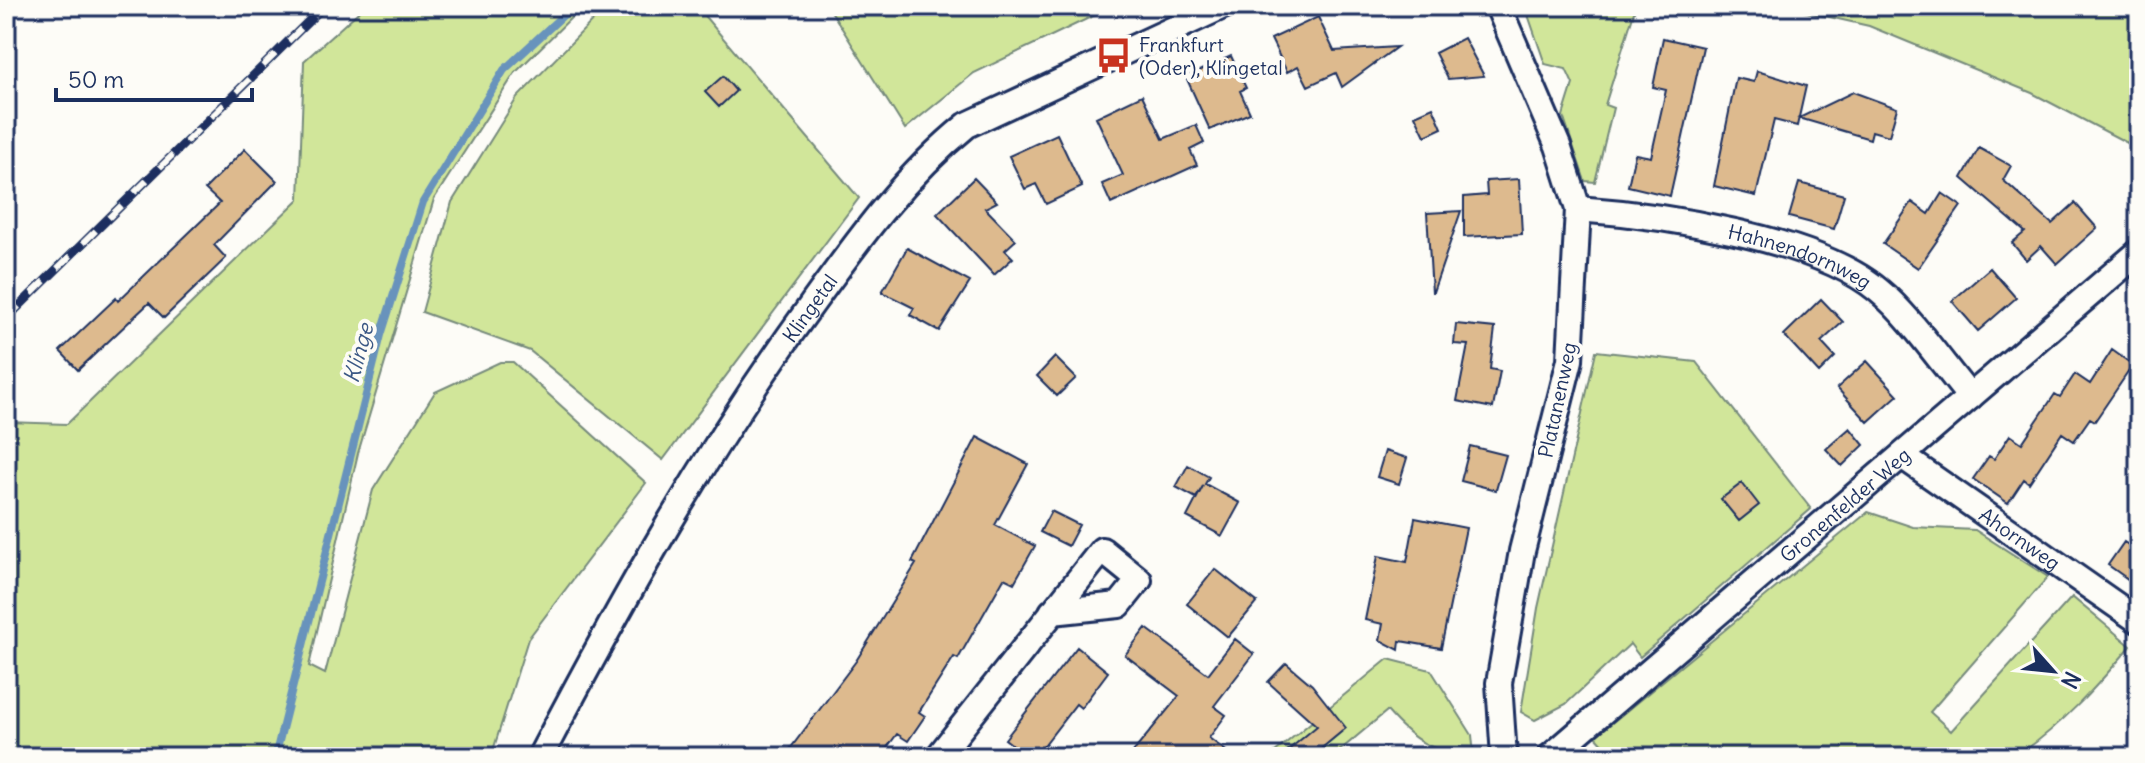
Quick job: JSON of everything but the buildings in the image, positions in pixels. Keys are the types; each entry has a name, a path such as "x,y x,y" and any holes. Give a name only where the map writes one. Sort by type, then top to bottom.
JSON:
{"street":[{"name":"Klingetal","path":"540,757 683,494 790,334 885,205 933,153 967,125 1223,6"},
{"name":"Platanenweg","path":"1498,6 1558,146 1578,209 1570,360 1522,551 1499,683 1504,757"},
{"name":"Hahnendornweg","path":"1578,209 1676,221 1763,240 1840,266 1879,290 1970,397"},
{"name":"Gronenfelder Weg","path":"1550,757 2139,252"},
{"name":"Ahornweg","path":"1902,456 2139,621"},
{"path":"938,757 1052,612"}],"green space":[{"path":"365,6 583,6 515,73 434,199 358,453 309,666 325,674 373,490 435,392 500,362 513,362 646,483 528,639 491,757 6,757 6,422 67,424 299,199 304,61"},
{"path":"607,6 696,6 859,198 663,460 530,351 422,312 452,202 517,98"},
{"path":"828,6 1114,6 974,73 905,129"},
{"path":"1525,6 1635,9 1605,105 1613,108 1595,182 1585,181 1563,116 1573,84 1566,69 1545,64"},
{"path":"1781,6 2139,6 2139,149 2032,93 1869,26"},
{"path":"1596,351 1696,362 1811,509 1640,657 1630,644 1566,704 1535,720 1521,712 1538,608"},
{"path":"1868,512 1913,527 1975,530 2048,577 1930,712 1951,731 2072,597 2131,646 2063,720 2015,757 1641,757 1633,750 1624,757 1615,757 1596,736"},
{"path":"1388,659 1431,670 1472,735 1474,756 1446,752 1425,744 1406,731 1387,711 1332,757 1269,757"}],"waterway":[{"name":"Klinge","path":"275,757 381,335 423,202 504,70 573,6"}],"railway":[{"path":"6,319 324,6"}],"place":[{"name":"Frankfurt (Oder), Klingetal","path":"1113,55"}]}
